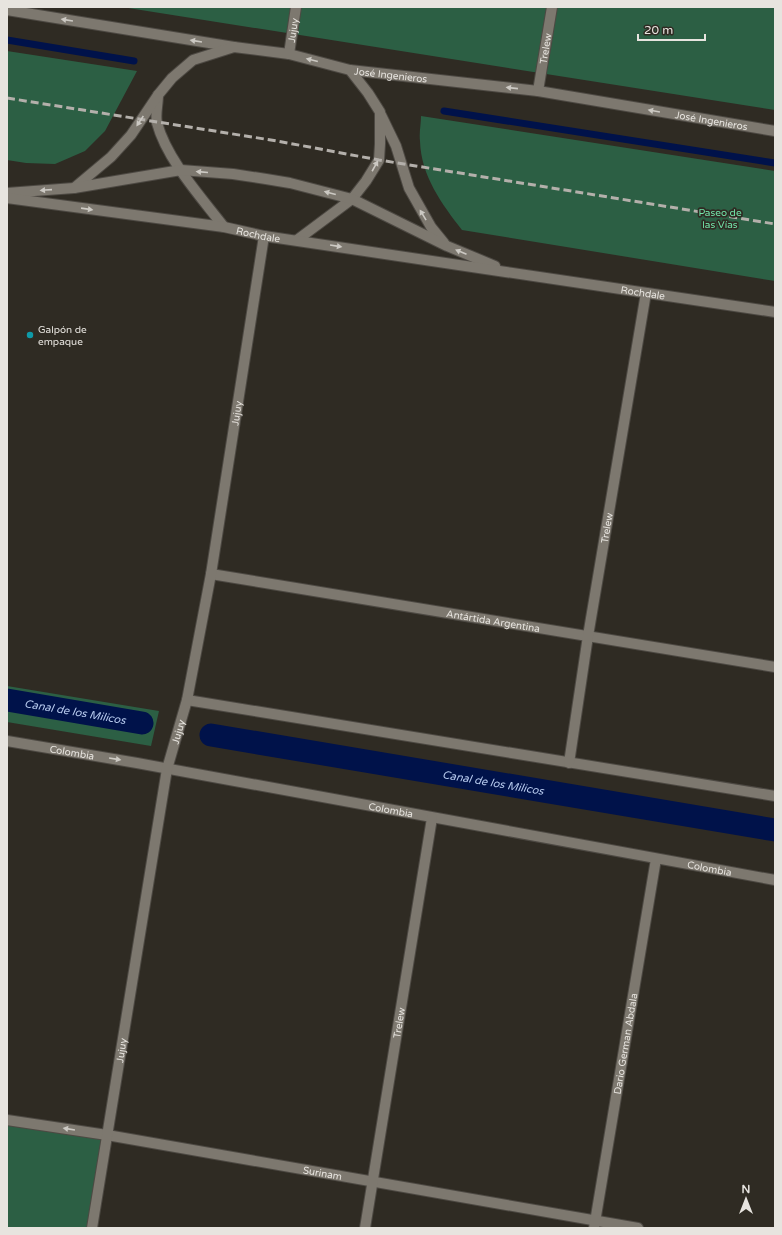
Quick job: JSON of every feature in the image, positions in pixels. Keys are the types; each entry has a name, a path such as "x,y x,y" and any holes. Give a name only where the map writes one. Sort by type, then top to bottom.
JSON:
{"street":[{"name":"Jujuy","path":"289,54 296,7"},
{"name":"Trelew","path":"538,91 552,7"},
{"name":"José Ingenieros","path":"7,10 234,47 289,54 350,70 538,91 775,131"},
{"path":"74,188 111,157 131,135 158,95 172,78 193,60 234,47"},
{"name":"Rochdale","path":"350,70 368,92 380,112 396,146 409,188 431,227 447,246"},
{"path":"158,95 157,121 165,143 181,170 224,227"},
{"path":"297,240 352,199 366,182 379,160 380,112"},
{"name":"Rochdale","path":"7,193 74,188 181,170 234,174 266,179 290,183 352,199 447,246 510,272"},
{"name":"Rochdale","path":"7,198 224,227 264,236 775,312"},
{"name":"Jujuy","path":"92,1228 167,769 187,700 211,574 264,236"},
{"name":"Trelew","path":"569,763 588,636 646,293"},
{"name":"Antártida Argentina","path":"211,574 775,668"},
{"path":"187,700 775,796"},
{"name":"Colombia","path":"7,741 137,763 775,880"},
{"name":"Trelew","path":"365,1228 432,818"},
{"name":"Dario German Abdala","path":"594,1224 656,859"},
{"name":"Surinam","path":"7,1120 107,1135 372,1181 594,1224 638,1228"}],"green space":[{"path":"122,7 775,7 775,110"},
{"path":"7,51 137,71 105,131 85,151 55,164 26,163 7,160"},
{"name":"Paseo de las Vías","path":"421,116 775,171 775,281 462,230 440,200 428,178 421,154"},
{"path":"7,686 159,711 151,746 7,722"},
{"path":"7,1120 107,1135 92,1228 7,1228"}],"waterway":[{"path":"7,40 134,61"},
{"path":"444,111 775,163"},
{"name":"Canal de los Milicos","path":"7,700 142,723"},
{"name":"Canal de los Milicos","path":"211,735 775,830"}],"railway":[{"path":"7,98 277,141 379,160 775,224"}],"place":[{"name":"Galpón de empaque","path":"30,335"}]}
